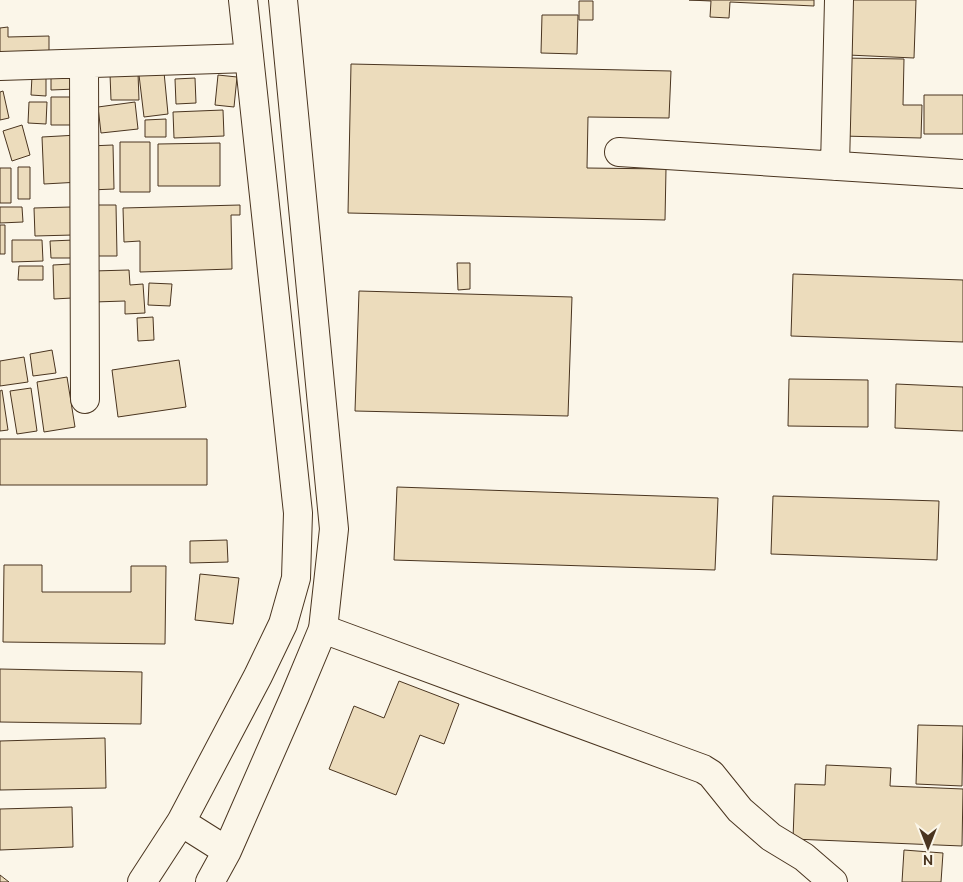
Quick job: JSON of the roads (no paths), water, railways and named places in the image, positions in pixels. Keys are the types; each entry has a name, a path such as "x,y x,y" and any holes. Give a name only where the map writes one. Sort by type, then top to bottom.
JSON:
{"main road":[{"path":"142,882 181,822 258,676 283,624 296,578 298,513 243,0"},
{"path":"210,882 227,851 296,696 323,629 334,529 283,0"},
{"path":"834,166 839,0"},
{"path":"0,66 249,58"},
{"path":"84,64 85,399"},
{"path":"619,152 963,174"},
{"path":"323,629 703,769 711,774 740,810 765,832 804,857 834,882"},
{"path":"181,822 227,851"}]}
